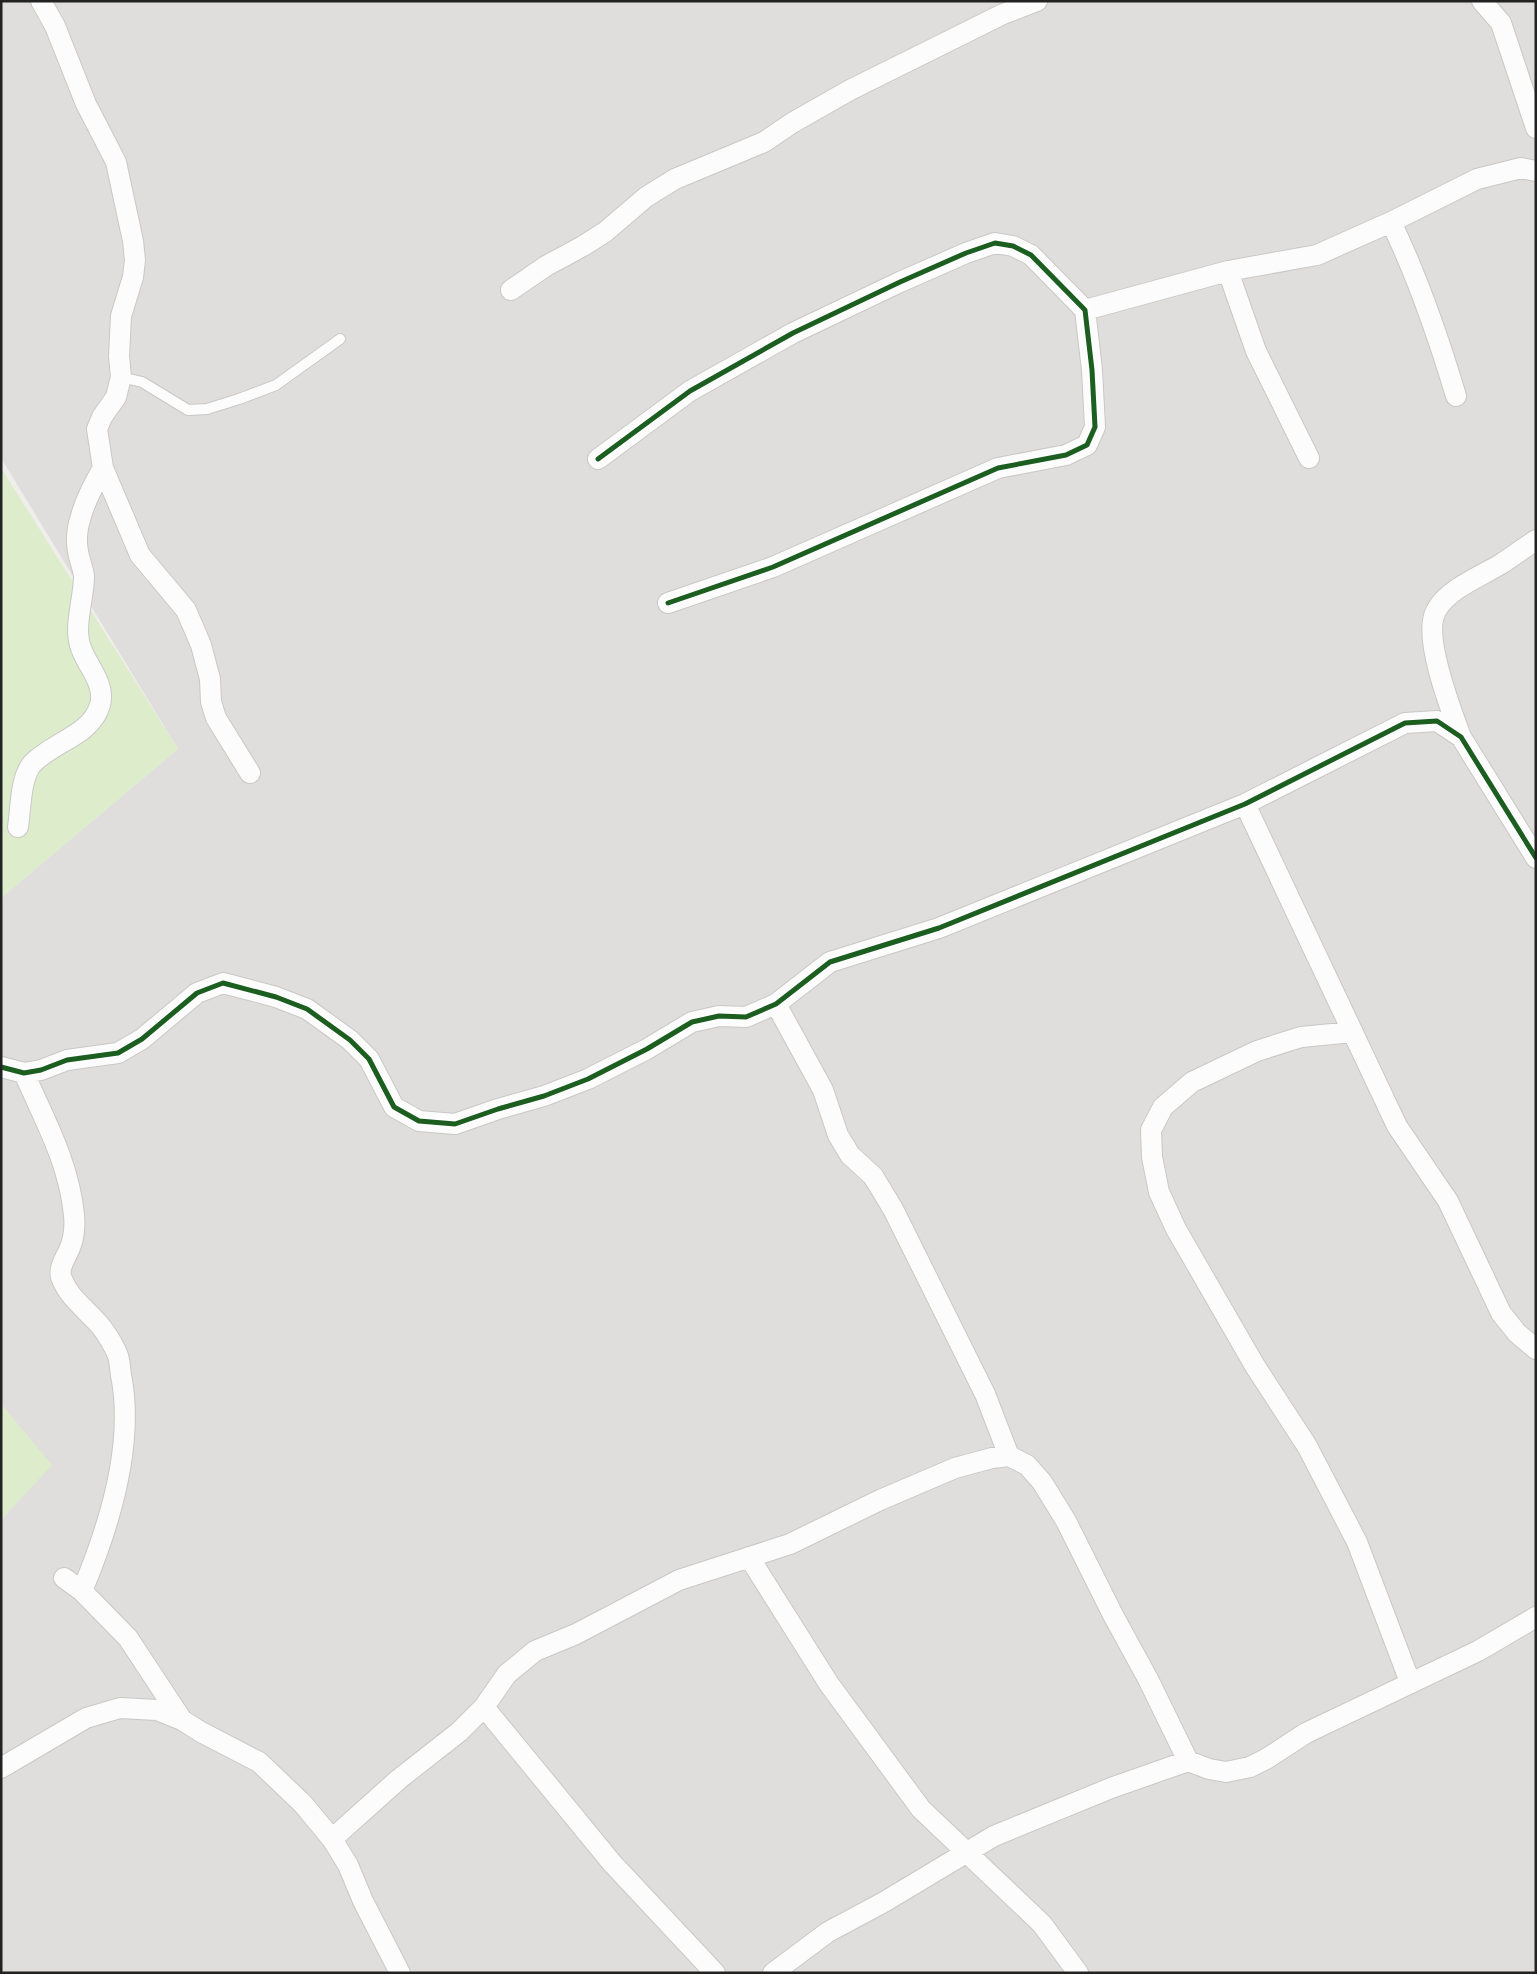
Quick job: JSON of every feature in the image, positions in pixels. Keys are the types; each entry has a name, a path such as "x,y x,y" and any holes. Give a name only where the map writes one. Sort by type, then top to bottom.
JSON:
{"street":[{"path":"41,1 55,26 86,104 116,162 128,210 135,260 133,277 121,316 119,356 121,377 116,397 102,417 97,429 103,468 140,555 186,610 201,645 210,679 211,702 216,718 250,773"},
{"path":"511,290 546,266 605,232 646,197 675,179 764,142 792,123 850,90 1003,14 1037,1"},
{"path":"1482,1 1501,23 1536,128"},
{"path":"1085,310 1228,271 1317,255 1391,222 1477,179 1521,168 1536,171"},
{"path":"1391,222 1410,262 1440,344 1456,396"},
{"path":"598,458 690,391 793,333 900,282 966,253 995,244 1013,246 1031,255 1085,310 1092,370 1095,427 1087,445 1066,455 998,468 773,567 668,603"},
{"path":"1228,271 1256,351 1309,458"},
{"path":"18,826 24,781 32,765 49,751 80,731 94,717 100,704 100,691 93,670 81,648 77,632 84,575 77,548 79,521 93,486 103,468"},
{"path":"1536,540 1443,600 1431,622 1440,678 1461,737 1536,858"},
{"path":"1,1066 24,1073 40,1070 67,1060 118,1053 142,1039 197,993 223,983 276,997 307,1009 350,1040 369,1059 394,1107 419,1121 455,1124 498,1108 544,1096 588,1079 647,1049 692,1022 719,1016 746,1017 776,1004 830,962 938,928 1245,804 1405,723 1437,721 1461,737"},
{"path":"1245,804 1397,1126 1448,1201 1501,1312 1517,1334 1536,1349"},
{"path":"776,1004 823,1090 838,1135 850,1155 873,1176 893,1209 985,1394 1009,1456"},
{"path":"1353,1032 1300,1037 1257,1051 1192,1082 1163,1107 1151,1130 1152,1157 1159,1192 1176,1230 1255,1366 1307,1446 1357,1542 1410,1682"},
{"path":"24,1073 54,1137 68,1180 74,1217 72,1244 60,1271 71,1296 98,1323 118,1356 125,1392 125,1434 116,1490 95,1559 82,1591"},
{"path":"332,1839 399,1779 459,1732 484,1707 508,1674 535,1651 576,1634 679,1580 790,1544 880,1500 955,1468 992,1458 1009,1456 1027,1466 1042,1482 1066,1521 1113,1615 1148,1679 1188,1761"},
{"path":"749,1557 829,1684 922,1809 1042,1924 1078,1973"},
{"path":"64,1578 82,1591 128,1638 182,1720"},
{"path":"773,1973 828,1932 884,1902 994,1836 1111,1788 1188,1761 1209,1769 1226,1772 1250,1767 1266,1760 1306,1733 1478,1651 1536,1617"},
{"path":"484,1707 612,1863 715,1973"},
{"path":"1,1768 86,1718 120,1708 157,1710 182,1720 259,1762 303,1804 332,1839 348,1865 363,1901 400,1973"}],"lane":[{"path":"121,377 142,382 188,410 207,409 276,385 340,340"}],"shaded area":[{"path":"1,1 1536,1 1536,1973 1,1973 1,1520 51,1465 1,1404 1,898 178,749 1,458"}],"green space":[{"path":"1,468 178,749 1,898"},
{"path":"1,1404 52,1465 1,1520"}],"cycle path":[{"path":"598,459 690,391 793,333 900,282 966,253 995,243 1013,246 1031,255 1085,310 1092,370 1095,427 1087,445 1066,455 998,468 773,567 668,603"},
{"path":"1,1067 24,1073 41,1070 67,1060 118,1053 142,1039 197,993 223,983 276,997 307,1009 350,1040 369,1059 394,1107 419,1121 455,1124 544,1096 588,1079 647,1049 692,1022 719,1016 746,1017 776,1004 830,962 939,928 1245,804 1405,723 1437,721 1461,737 1536,858"}]}
